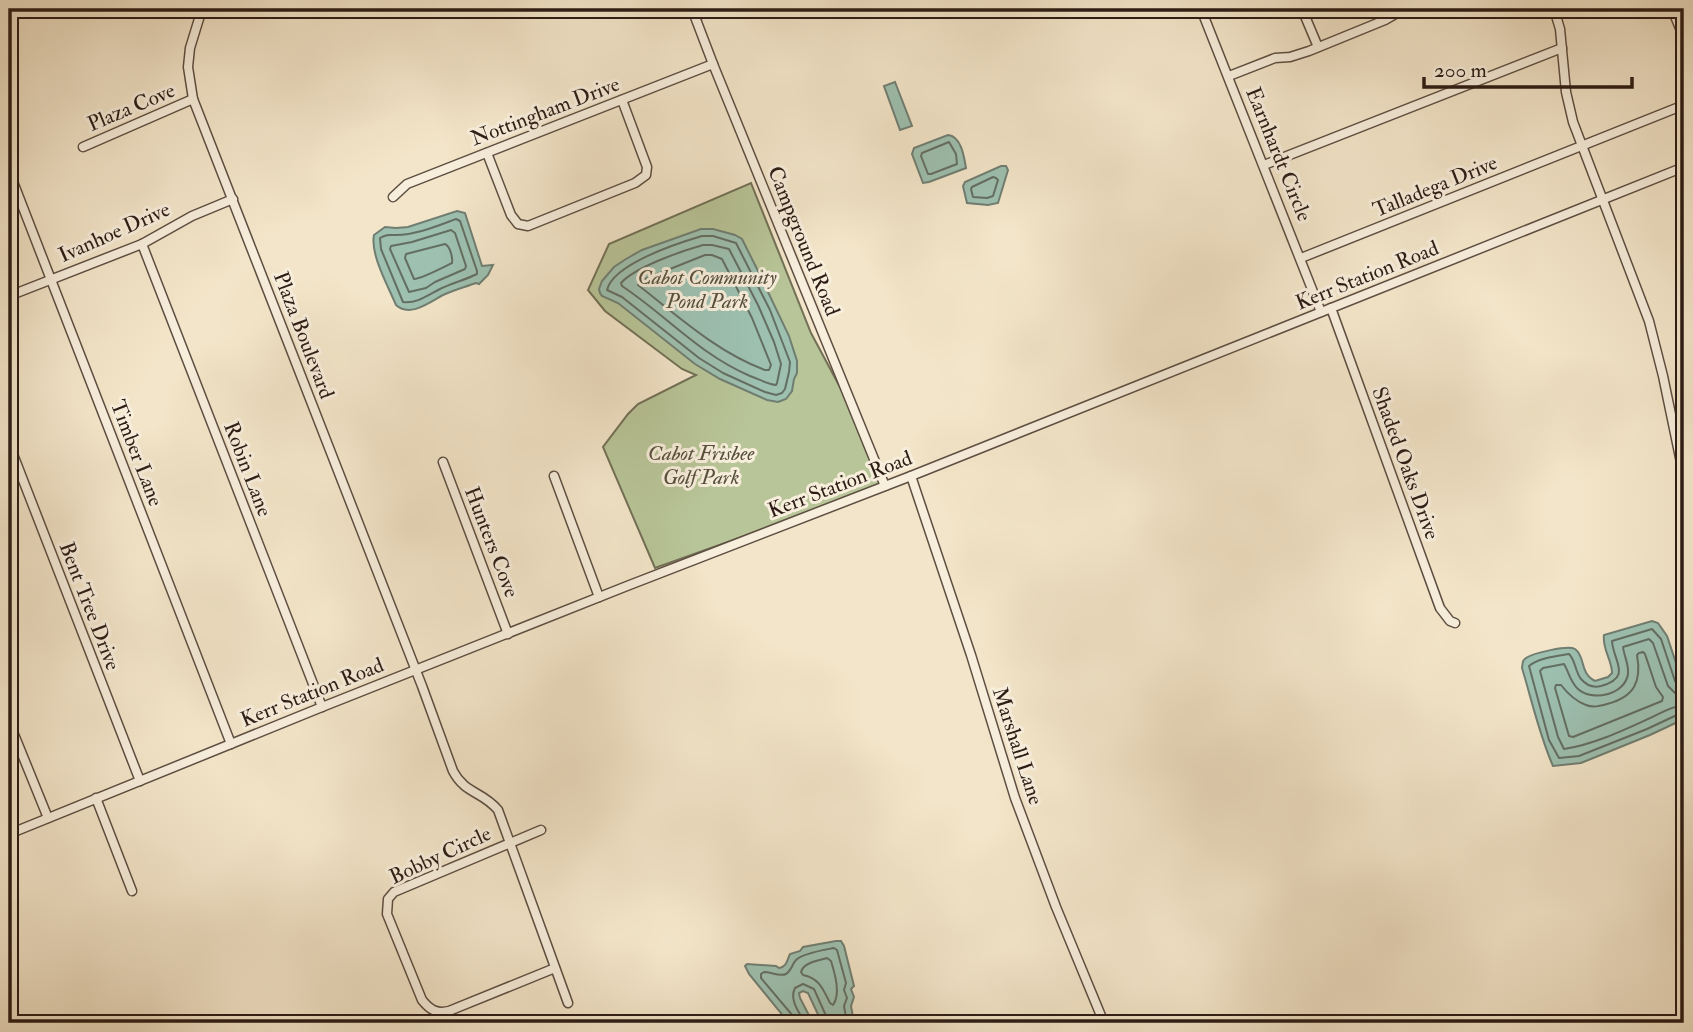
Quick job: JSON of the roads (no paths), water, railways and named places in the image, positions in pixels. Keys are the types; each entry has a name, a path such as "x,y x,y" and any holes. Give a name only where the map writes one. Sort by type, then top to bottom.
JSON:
{"street":[{"name":"Plaza Boulevard","path":"202,9 190,48 188,67 193,99 457,779 463,786 491,801 498,810 568,1003"},
{"path":"694,13 714,9"},
{"name":"Earnhardt Circle","path":"1201,9 1321,312"},
{"path":"1303,9 1318,47"},
{"path":"1229,76 1275,58 1290,57 1318,47 1385,20 1404,9"},
{"path":"1554,9 1560,29 1566,92 1573,122 1648,321 1663,376 1684,477"},
{"path":"1672,9 1684,38"},
{"name":"Campground Road","path":"694,13 884,486"},
{"path":"1264,165 1562,48"},
{"name":"Nottingham Drive","path":"393,197 407,184 713,64"},
{"name":"Plaza Cove","path":"82,147 193,99"},
{"path":"487,153 511,215 518,224 527,226 540,221 635,183 646,175 647,167 622,100"},
{"name":"Talladega Drive","path":"1301,258 1684,105"},
{"name":"Kerr Station Road","path":"9,834 322,707 911,476 1684,167"},
{"name":"Timber Lane","path":"10,174 231,744"},
{"name":"Ivanhoe Drive","path":"9,296 142,244 192,216 233,199"},
{"name":"Robin Lane","path":"142,244 322,707"},
{"name":"Shaded Oaks Drive","path":"1331,309 1440,608 1450,621 1455,623"},
{"name":"Bent Tree Drive","path":"9,444 139,781"},
{"name":"Hunters Cove","path":"443,462 508,634"},
{"path":"554,476 599,597"},
{"name":"Marshall Lane","path":"911,476 1015,798 1104,1023"},
{"path":"9,722 48,818"},
{"path":"96,799 132,891"},
{"path":"510,843 541,830"},
{"name":"Bobby Circle","path":"510,843 394,892 388,899 387,914 422,1000 435,1011 449,1011 555,968"}],"water":[{"path":"895,82 912,126 900,130 884,86"},
{"path":"948,135 959,143 966,168 923,183 912,154 914,148"},
{"path":"1006,166 1008,170 998,203 967,203 963,186 965,182"},
{"path":"457,211 465,213 482,266 493,265 488,275 479,284 447,293 420,308 402,309 396,305 380,270 373,243 374,235 385,227 408,227"},
{"path":"701,229 713,229 742,239 758,271 789,336 797,361 792,391 786,399 778,402 767,400 720,379 695,364 618,303 600,293 602,281 614,267 626,259 642,250"},
{"path":"1652,621 1658,623 1667,636 1684,687 1684,719 1581,763 1553,766 1522,668 1524,660 1550,650 1575,649 1581,656 1587,674 1595,681 1612,673 1604,635"},
{"path":"841,941 844,946 854,986 851,989 854,997 851,1006 854,1023 822,1023 808,993 803,991 799,993 800,998 813,1023 789,1023 745,966 747,964 779,968 784,966 790,954 803,947"}],"park label":[{"name":"Cabot Community Pond Park","path":"707,289"},
{"name":"Cabot Frisbee Golf Park","path":"701,465"}]}
